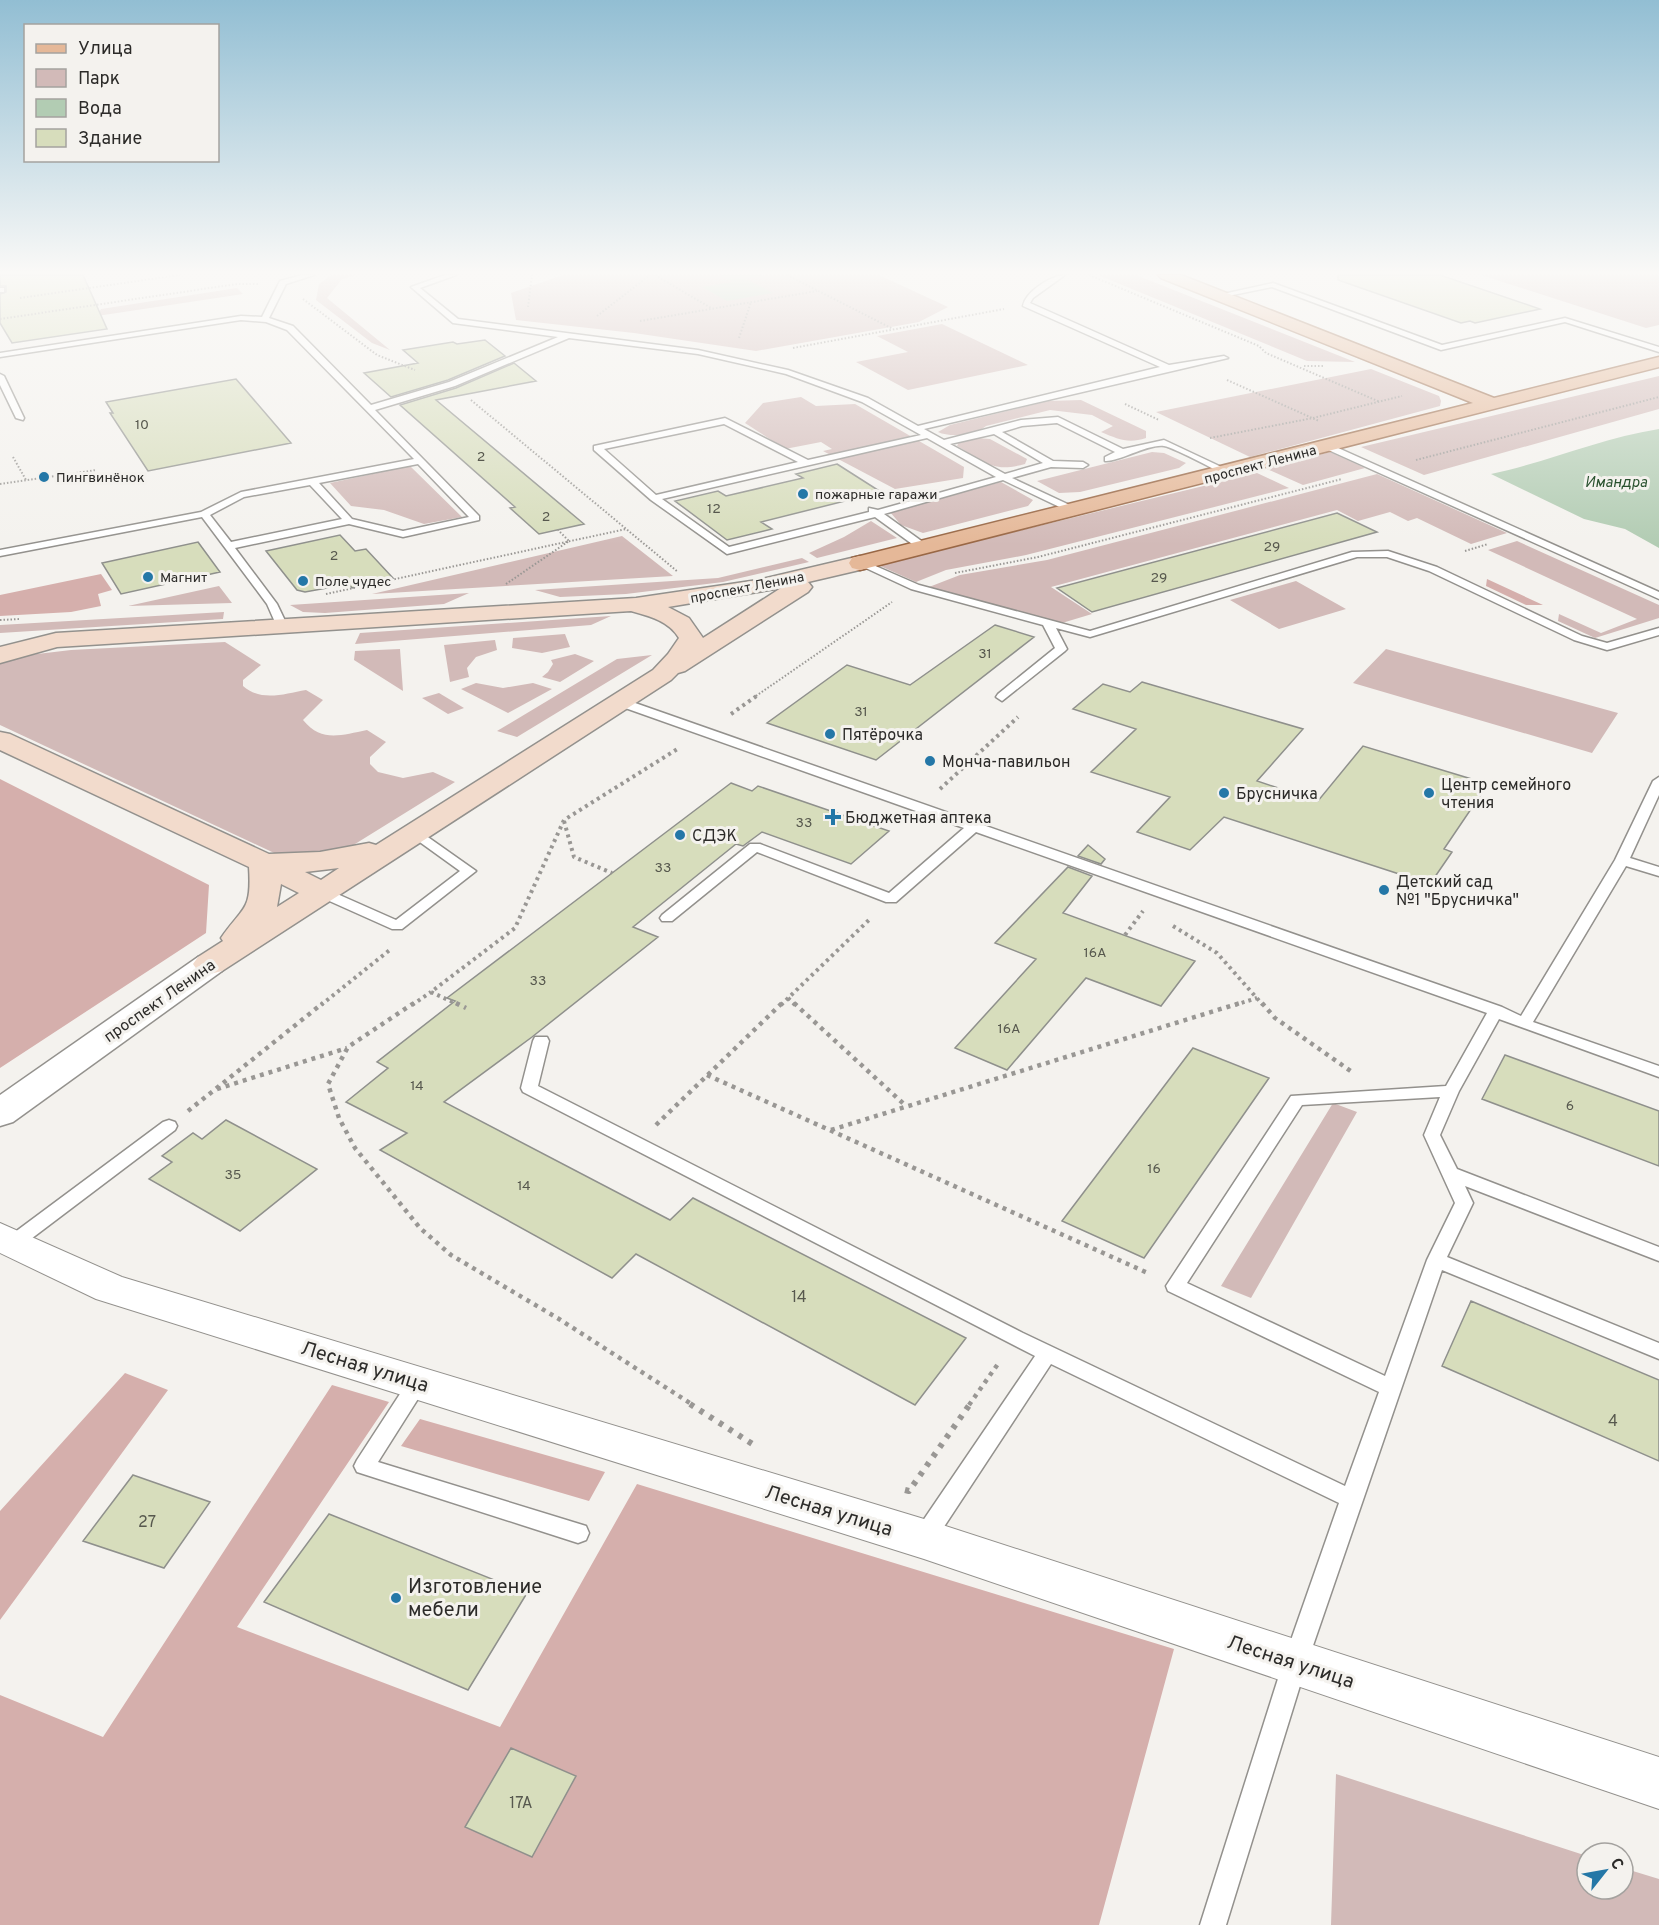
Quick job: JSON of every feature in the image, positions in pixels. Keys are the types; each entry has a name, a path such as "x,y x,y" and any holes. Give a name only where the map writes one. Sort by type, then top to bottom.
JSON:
{"main road":[{"path":"1393,365 1492,404"},
{"name":"проспект Ленина","path":"56,640 632,604 758,587 1227,472 1648,365"},
{"name":"проспект Ленина","path":"210,964 407,837 511,774 618,701 796,588 860,563"},
{"path":"632,604 671,616 685,626 691,638 678,659 662,675"},
{"path":"0,645 56,640"},
{"path":"0,655 56,640"},
{"path":"0,740 264,862 321,892"},
{"path":"264,862 304,864 339,860 407,837"},
{"path":"210,964 253,922 266,896 264,862"}],"street":[{"name":"проспект Ленина","path":"0,1113 210,964"},
{"name":"Лесная улица","path":"7,1240 110,1288 924,1539 1659,1784"}],"lane":[{"path":"227,546 349,521 403,534 476,518 325,365"},
{"path":"368,409 452,384 498,365"},
{"path":"754,365 827,385 865,400 919,428 1003,477 1073,510"},
{"path":"1161,365 1168,368"},
{"path":"919,428 1186,365"},
{"path":"0,376 20,418"},
{"path":"943,443 1021,423 1058,420 1122,452"},
{"path":"806,463 725,421 597,448 654,498 727,551 1051,464 1083,465"},
{"path":"995,431 1051,464"},
{"path":"654,498 931,435"},
{"path":"1108,459 1122,452 1164,443 1227,472"},
{"path":"1327,446 1659,596"},
{"path":"0,553 204,514 241,495 420,461"},
{"path":"312,481 349,521"},
{"path":"873,511 923,547"},
{"path":"204,514 272,604 282,627"},
{"path":"860,563 915,587 1090,634 1356,554 1388,554 1433,569 1578,638 1607,646 1659,631"},
{"path":"1002,697 1061,649 1048,623"},
{"path":"618,701 972,828 1496,1011 1524,1024 1659,1072"},
{"path":"1524,1024 1622,860 1659,781"},
{"path":"667,918 755,847 891,899 972,828"},
{"path":"321,892 397,926 469,871 407,837"},
{"path":"1622,860 1659,872"},
{"path":"1212,1925 1295,1663 1351,1499 1436,1260 1464,1203 1432,1135 1451,1090 1496,1011"},
{"path":"541,1041 529,1088 1016,1338 1351,1499"},
{"path":"1390,1388 1175,1286 1297,1100 1451,1090"},
{"path":"7,1240 169,1126"},
{"path":"1449,1173 1659,1254"},
{"path":"1436,1260 1659,1351"},
{"path":"924,1539 1047,1353"},
{"path":"418,1383 364,1466 579,1533"}],"path":[{"path":"402,365 452,384 685,578"},
{"path":"1193,365 1359,437"},
{"path":"1202,439 1313,418 1404,396"},
{"path":"214,1090 348,1047 431,992 515,928 564,820 704,732 915,587 955,573 1038,557 1659,397"},
{"path":"12,457 26,480"},
{"path":"0,484 96,470"},
{"path":"324,595 627,529"},
{"path":"558,530 569,542"},
{"path":"498,589 569,542"},
{"path":"919,808 1021,715"},
{"path":"564,820 574,857 612,873"},
{"path":"636,1143 891,899"},
{"path":"1125,935 1145,908"},
{"path":"1172,925 1217,953 1275,1018 1384,1095"},
{"path":"169,1126 394,946"},
{"path":"431,992 466,1008"},
{"path":"788,998 907,1107"},
{"path":"830,1130 1257,998"},
{"path":"348,1047 328,1084 339,1118 356,1148 420,1228 451,1255 616,1355 758,1447"},
{"path":"707,1076 1175,1286"},
{"path":"898,1488 909,1491 1016,1338"}],"green space":[{"path":"861,365 1028,365 908,390"},
{"path":"1371,369 1439,396 1440,406 1250,457 1156,412"},
{"path":"1659,376 1659,409 1424,475 1361,447"},
{"path":"801,397 816,406 855,404 964,467 963,478 895,489 823,451 832,449 821,442 785,449 745,423 763,403"},
{"path":"1081,400 1146,431 1146,438 1134,441 1118,439 1101,432 1113,426 1092,415 1050,410 986,426 970,433 950,435 938,432 950,425 1048,401"},
{"path":"977,438 990,439 1027,459 1025,464 996,466 982,461 957,446 959,442"},
{"path":"1152,452 1164,453 1186,463 1179,468 1080,492 1059,493 1037,481"},
{"path":"1330,452 1365,468 1303,485 1267,469"},
{"path":"410,466 462,517 424,524 384,510 351,506 330,483"},
{"path":"1257,473 1289,488 1026,555 946,570 916,582 878,565"},
{"path":"1377,474 1507,533 1471,544 1417,518 1408,521 1390,512 1358,521 1337,510 1051,587 1092,614 1062,623 929,587 960,575 1047,560"},
{"path":"1001,482 1033,500 1028,506 923,533 901,525 890,512"},
{"path":"871,521 897,538 817,558 809,553 844,537"},
{"path":"622,536 673,576 372,594"},
{"path":"1517,541 1659,605 1659,618 1595,638 1558,621 1559,614 1601,633 1637,619 1488,550"},
{"path":"802,558 809,562 723,582 626,594 560,597 535,590 718,578"},
{"path":"1296,581 1346,609 1279,629 1230,600"},
{"path":"219,586 232,603 128,606"},
{"path":"469,593 444,604 325,613 303,612 290,605"},
{"path":"224,612 223,619 0,633 0,625"},
{"path":"611,616 591,625 355,644 360,633"},
{"path":"565,634 570,647 542,653 512,648 513,638"},
{"path":"495,640 497,650 476,657 467,668 469,677 450,682 444,645"},
{"path":"225,642 261,665 243,680 243,686 250,691 273,696 306,690 323,700 303,720 317,732 332,736 367,730 386,742 370,757 370,764 378,772 403,778 433,772 455,782 347,849 287,859 0,725 0,663 12,657 71,650"},
{"path":"400,649 403,691 354,660 355,651"},
{"path":"1386,649 1618,713 1592,753 1353,683"},
{"path":"575,654 594,661 560,682 542,677 553,664 551,660"},
{"path":"652,655 517,737 497,731 617,659"},
{"path":"476,683 503,688 533,683 552,689 508,713 461,689"},
{"path":"439,693 464,708 448,714 422,698"},
{"path":"1333,1103 1357,1112 1251,1298 1221,1286"},
{"path":"1336,1774 1575,1852 1575,1901 1635,1901 1635,1872 1659,1879 1659,1925 1331,1925"}],"shaded area":[{"path":"101,574 112,590 98,594 101,606 71,612 0,616 0,595"},
{"path":"1487,579 1543,605 1526,605 1486,586"},
{"path":"0,779 209,885 206,933 0,1068"},
{"path":"125,1373 168,1390 0,1620 0,1511"},
{"path":"332,1385 389,1402 237,1627 500,1727 637,1484 1174,1649 1099,1925 0,1925 0,1695 103,1737"},
{"path":"420,1419 605,1472 589,1501 401,1446"}],"water":[{"name":"Имандра","path":"1659,429 1659,548 1625,529 1584,519 1491,474 1616,438"}],"building":[{"path":"408,365 484,365 448,380 391,397 364,373"},
{"path":"510,365 516,365 536,381 436,400 584,524 539,534 510,508 515,507 400,405 456,388"},
{"path":"236,379 291,443 148,471 110,413 113,413 106,402"},
{"name":"пожарные гаражи","path":"837,464 881,492 761,522 772,529 727,540 675,501 718,491 726,496 803,478 796,474"},
{"path":"1337,513 1377,532 1092,612 1057,588"},
{"path":"340,535 355,551 366,549 393,578 352,588 349,584 305,592 297,590 266,551"},
{"path":"198,542 220,572 121,594 102,563"},
{"path":"995,625 1034,637 876,760 767,723 847,665 910,685"},
{"name":"Брусничка","path":"1142,682 1303,729 1257,781 1318,801 1363,746 1488,784 1444,849 1452,852 1430,884 1224,817 1190,850 1137,832 1170,797 1091,772 1136,729 1073,709 1103,684 1130,692"},
{"path":"731,783 752,791 758,786 889,831 851,864 762,832 743,846 736,844 633,927 658,937 532,1037 444,1102 670,1220 693,1198 966,1338 915,1405 636,1254 612,1278 380,1150 407,1133 346,1102 388,1068 377,1062 455,1001 447,998"},
{"path":"1088,845 1105,859 1101,864 1078,856"},
{"path":"1068,867 1092,876 1063,913 1195,961 1161,1006 1086,978 1007,1070 955,1048 1036,959 995,943"},
{"path":"1193,1048 1269,1078 1144,1258 1062,1221"},
{"path":"1505,1055 1659,1111 1659,1166 1482,1099"},
{"path":"226,1120 317,1169 240,1231 149,1179 172,1162 162,1156 193,1133 202,1139"},
{"path":"1471,1301 1659,1380 1659,1461 1442,1366"},
{"path":"133,1475 210,1502 164,1568 83,1541"},
{"name":"Изготовление мебели","path":"329,1514 527,1593 468,1690 264,1602"},
{"path":"511,1748 576,1776 532,1857 465,1827"}],"place":[{"name":"Пингвинёнок","path":"44,477"},
{"name":"пожарные гаражи","path":"803,494"},
{"name":"Магнит","path":"148,577"},
{"name":"Поле чудес","path":"303,581"},
{"name":"Пятёрочка","path":"830,734"},
{"name":"Монча-павильон","path":"930,761"},
{"name":"Брусничка","path":"1224,793"},
{"name":"Центр семейного чтения","path":"1429,793"},
{"name":"Бюджетная аптека","path":"833,817"},
{"name":"СДЭК","path":"680,835"},
{"name":"Детский сад №1 \"Брусничка\"","path":"1384,890"},
{"name":"Изготовление мебели","path":"396,1598"}]}
